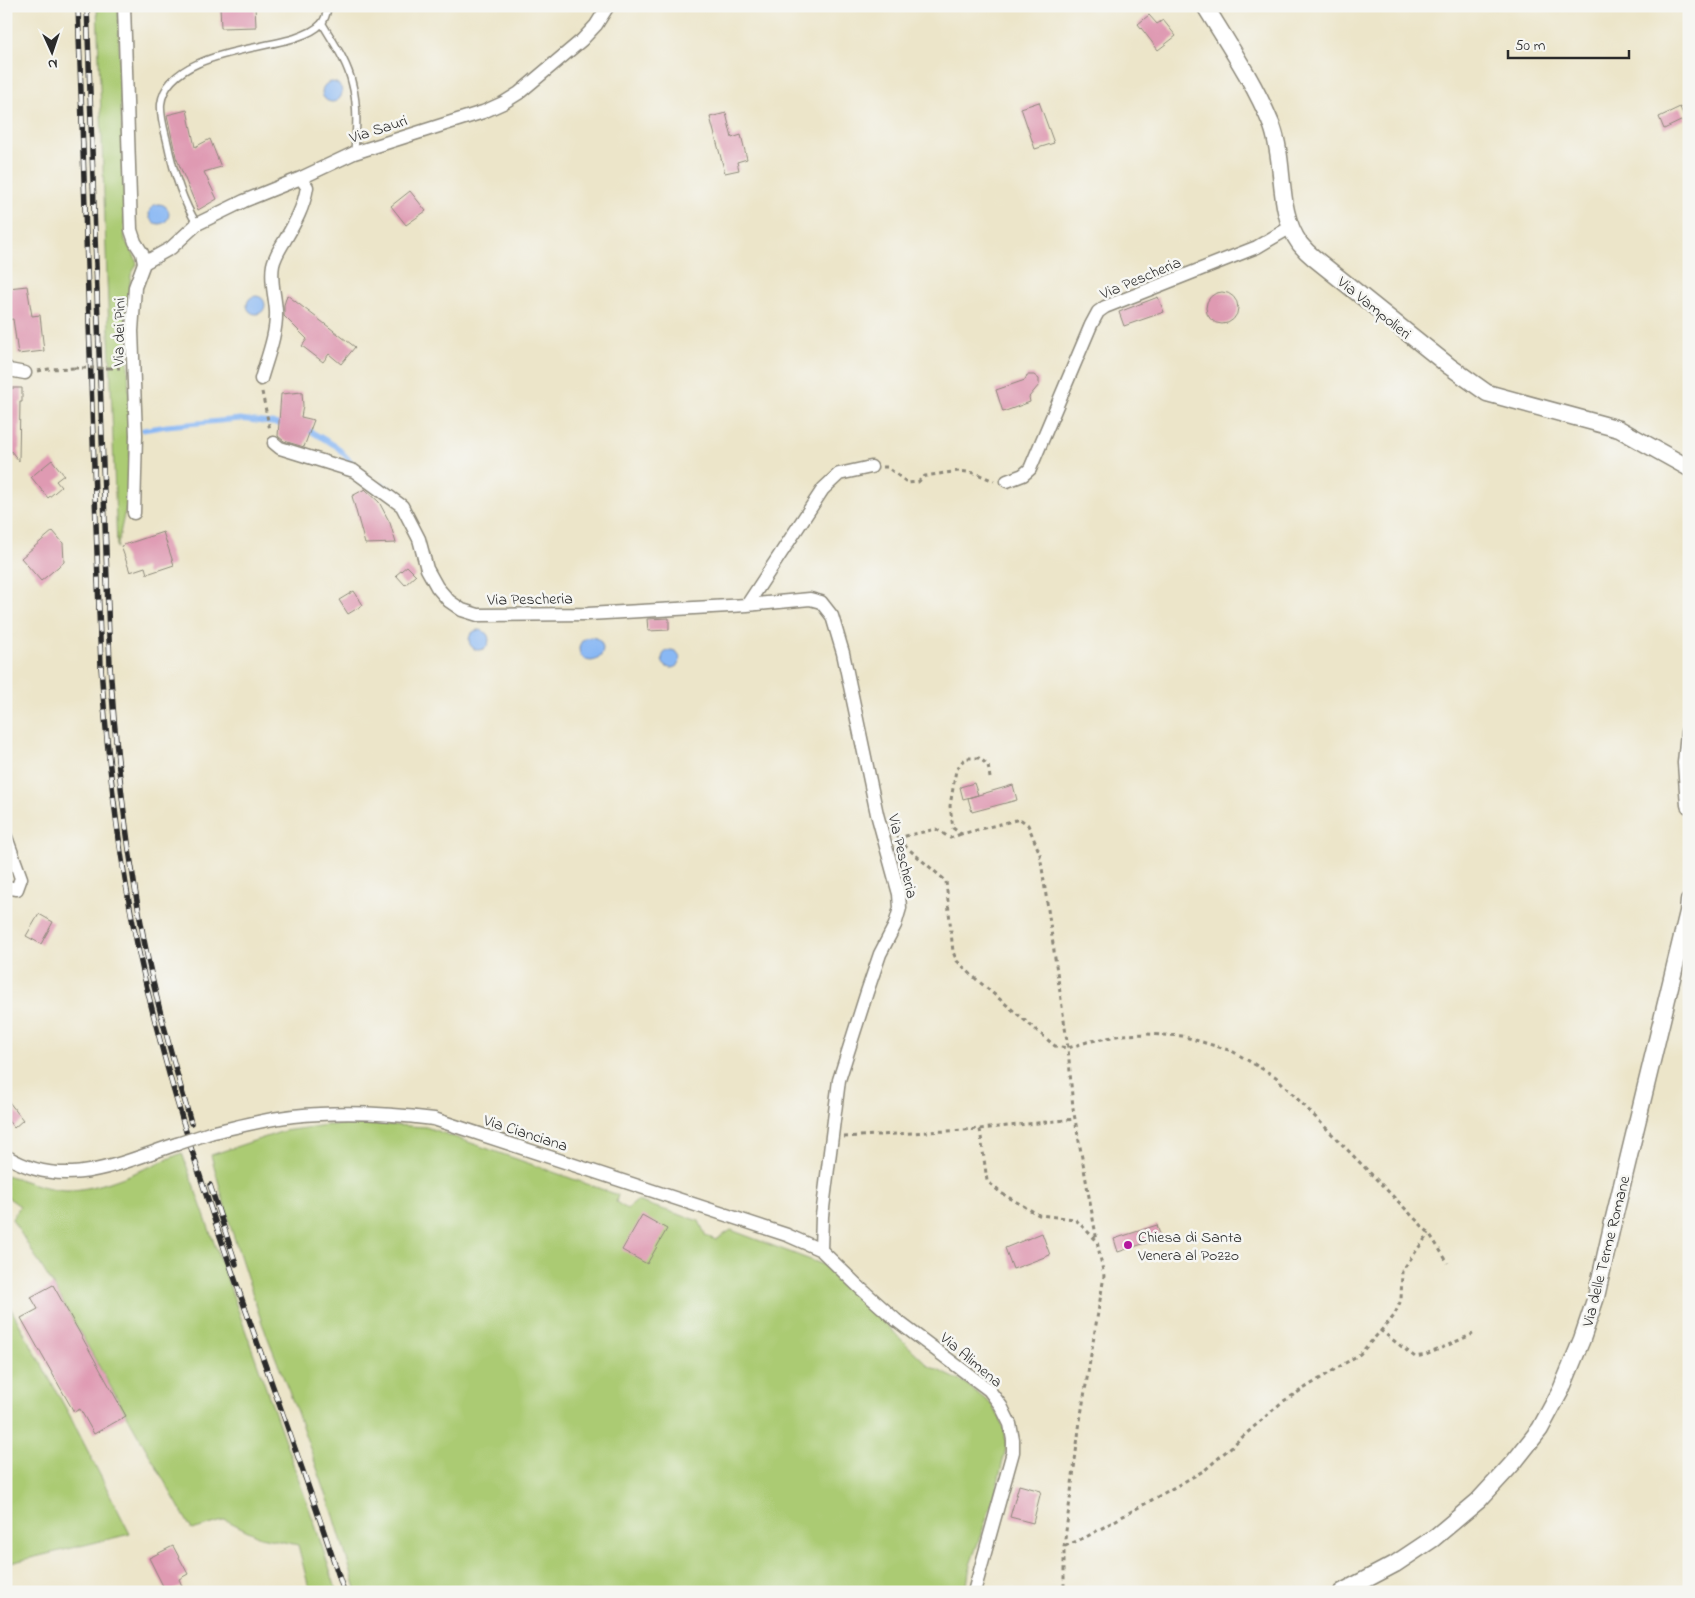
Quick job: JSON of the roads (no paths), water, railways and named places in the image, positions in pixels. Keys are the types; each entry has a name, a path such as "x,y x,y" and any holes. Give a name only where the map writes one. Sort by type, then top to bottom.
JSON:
{"street":[{"path":"124,6 131,230 134,242 142,253 144,263"},
{"name":"Via Sauri","path":"144,263 171,248 197,224 244,201 354,153 483,112 503,103 519,93 582,40 596,25 608,6"},
{"name":"Via Vampolieri","path":"1205,6 1253,86 1273,129 1285,203 1291,227 1300,245 1449,366 1487,393 1612,427 1689,468"},
{"path":"261,379 272,339 276,313 272,282 273,266 275,258 296,221 305,200 306,187 300,178"},
{"name":"Via Pescheria","path":"1007,481 1023,475 1030,469 1098,312 1105,307 1257,248 1291,227"},
{"name":"Via dei Pini","path":"134,513 136,436 132,331 135,287 144,263"},
{"path":"6,367 9,370 25,373"},
{"name":"Via Pescheria","path":"274,443 280,448 354,471 402,506 419,539 427,569 437,587 450,601 462,610 470,613 478,615 588,614 747,605 810,599 821,602 832,616 890,839 900,908 896,924 880,954 840,1080 822,1216 822,1250"},
{"path":"747,605 823,489 839,474 871,467"},
{"path":"1689,732 1686,762 1689,805"},
{"path":"6,837 21,878 12,888"},
{"name":"Via delle Terme Romane","path":"1342,1592 1395,1564 1434,1538 1478,1501 1514,1462 1540,1428 1561,1390 1582,1339 1596,1297 1612,1222 1688,912 1689,900"},
{"name":"Via Cianciana","path":"6,1156 24,1165 43,1171 70,1174 94,1171 210,1134 281,1118 323,1114 391,1114 434,1119 787,1235 822,1250"},
{"name":"Via Alimena","path":"822,1250 896,1320 988,1390 1001,1406 1010,1424 1013,1452 974,1592"}],"lane":[{"path":"197,224 189,212 173,170 161,116 165,91 172,81 186,69 229,53 280,43 313,31 322,23 328,6"},
{"path":"322,23 342,58 352,82 356,137 354,153"}],"water":[{"path":"328,82 336,82 342,88 342,96 336,102 328,102 322,96 322,88"},
{"path":"159,204 166,207 169,214 166,221 159,224 152,221 149,214 152,207"},
{"path":"252,296 260,296 265,301 263,312 252,314 247,309 247,301"},
{"path":"475,630 483,630 489,636 489,644 483,650 475,650 469,644 469,636"},
{"path":"591,637 599,641 603,649 599,657 591,661 583,657 579,649 583,641"},
{"path":"671,650 677,653 680,659 677,665 671,668 665,665 662,659 665,653"}],"waterway":[{"path":"143,430 240,419 279,424"},
{"path":"310,431 336,446 357,468"},
{"path":"383,485 405,499"}],"railway":[{"path":"78,6 101,667 113,795 132,921 151,1005 193,1154 344,1592"},
{"path":"87,6 110,666 115,735 127,838 144,940 160,1009 191,1123"},
{"path":"210,1185 236,1264"}],"place":[{"name":"Chiesa di Santa Venera al Pozzo","path":"1128,1245"}]}
